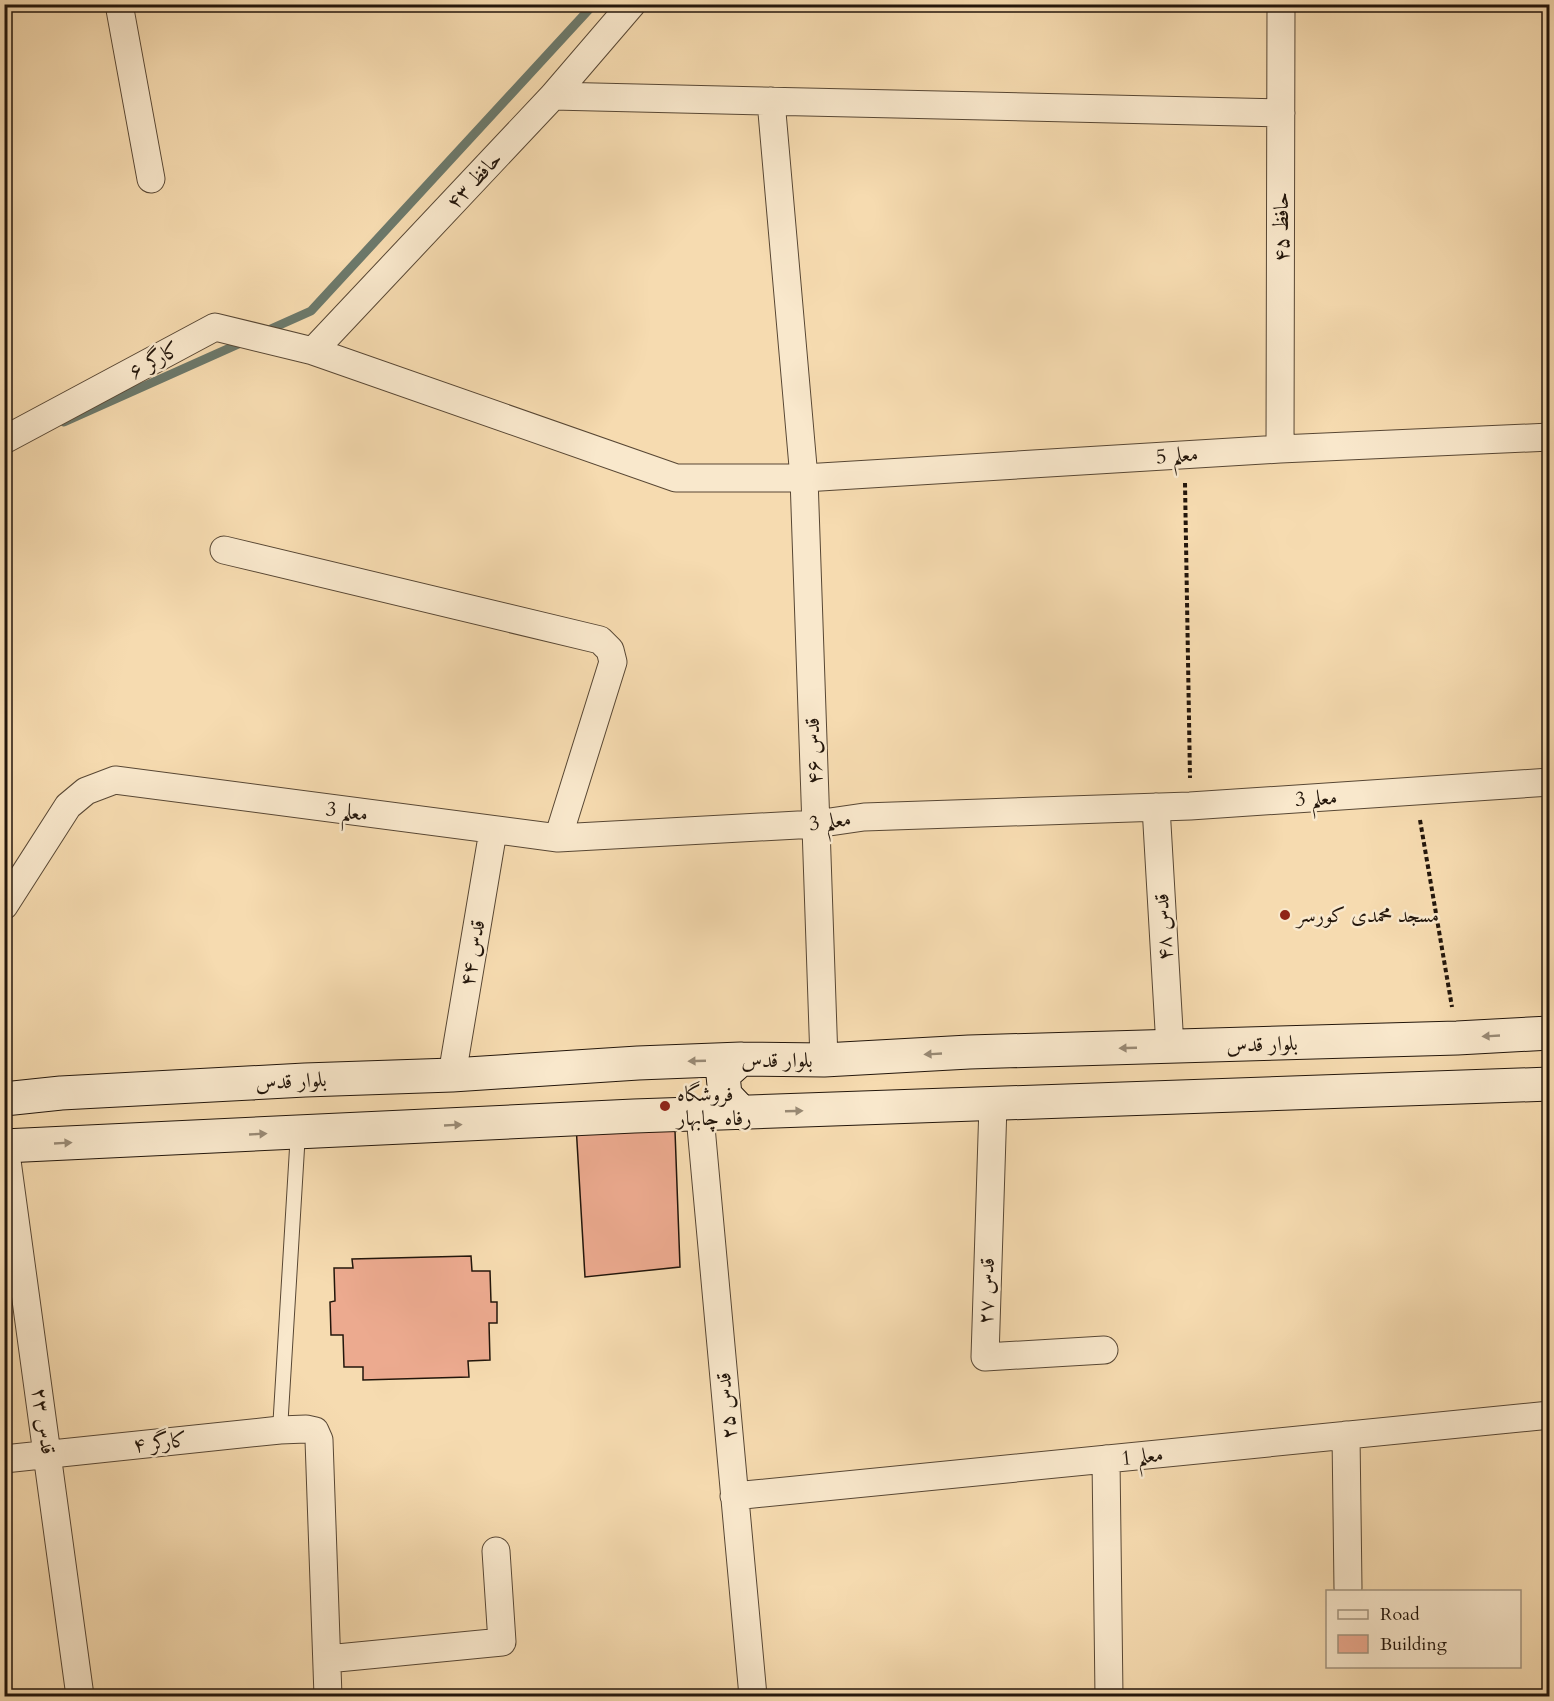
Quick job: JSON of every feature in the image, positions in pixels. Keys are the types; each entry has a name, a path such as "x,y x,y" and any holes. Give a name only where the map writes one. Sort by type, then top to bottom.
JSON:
{"main road":[{"name":"بلوار قدس","path":"4,1099 61,1093 452,1075 638,1063 741,1059 824,1060 969,1052 1458,1038 1550,1033"},
{"path":"741,1059 723,1075 724,1095 742,1113"},
{"path":"634,1116 652,1097 654,1083 638,1063"},
{"path":"5,1146 634,1116 700,1116 993,1106 1550,1084"}],"street":[{"path":"119,4 151,179"},
{"name":"حافظ ۴۳","path":"313,351 553,96 632,4"},
{"name":"حافظ ۴۵","path":"1280,449 1281,4"},
{"path":"553,96 1281,113"},
{"name":"قدس ۴۶","path":"771,101 804,478 824,1060"},
{"name":"کارگر ۶","path":"4,440 215,327 313,351 676,478 804,478"},
{"name":"معلم 5","path":"804,478 1280,449 1550,437"},
{"path":"224,550 600,640 609,650 613,662 558,838"},
{"name":"معلم 3","path":"4,906 68,806 86,791 115,780 558,838 816,824 864,817 1190,806 1550,782"},
{"name":"قدس ۴۸","path":"1156,807 1170,1047"},
{"name":"قدس ۴۴","path":"452,1075 493,831"},
{"name":"قدس ۲۷","path":"993,1106 985,1357 1104,1350"},
{"name":"قدس ۲۵","path":"700,1116 753,1696"},
{"name":"قدس ۲۳","path":"5,1146 80,1696"},
{"path":"1549,1416 1550,1422"},
{"name":"معلم 1","path":"734,1496 1549,1416"},
{"name":"کارگر ۴","path":"4,1459 280,1430 315,1431 319,1440 327,1659"},
{"path":"1346,1435 1348,1588"},
{"path":"1106,1459 1109,1696"},
{"path":"328,1696 327,1659 502,1642 496,1551"}],"lane":[{"path":"280,1430 298,1132"}],"path":[{"path":"1184,455 1190,806"},
{"path":"1416,792 1458,1038"}],"building":[{"path":"665,1121 675,1131 680,1267 585,1277 576,1125"},
{"path":"471,1256 472,1271 490,1271 491,1302 497,1302 497,1323 489,1323 490,1360 468,1361 469,1377 363,1380 363,1367 344,1367 343,1335 331,1335 330,1302 335,1301 334,1268 353,1268 352,1259"}],"waterway":[{"path":"264,332 311,311 594,4"},
{"path":"64,422 243,342"}],"place":[{"name":"مسجد محمدی کورسر","path":"1285,915"},
{"name":"فروشگاه رفاه چابهار","path":"665,1106"}]}
